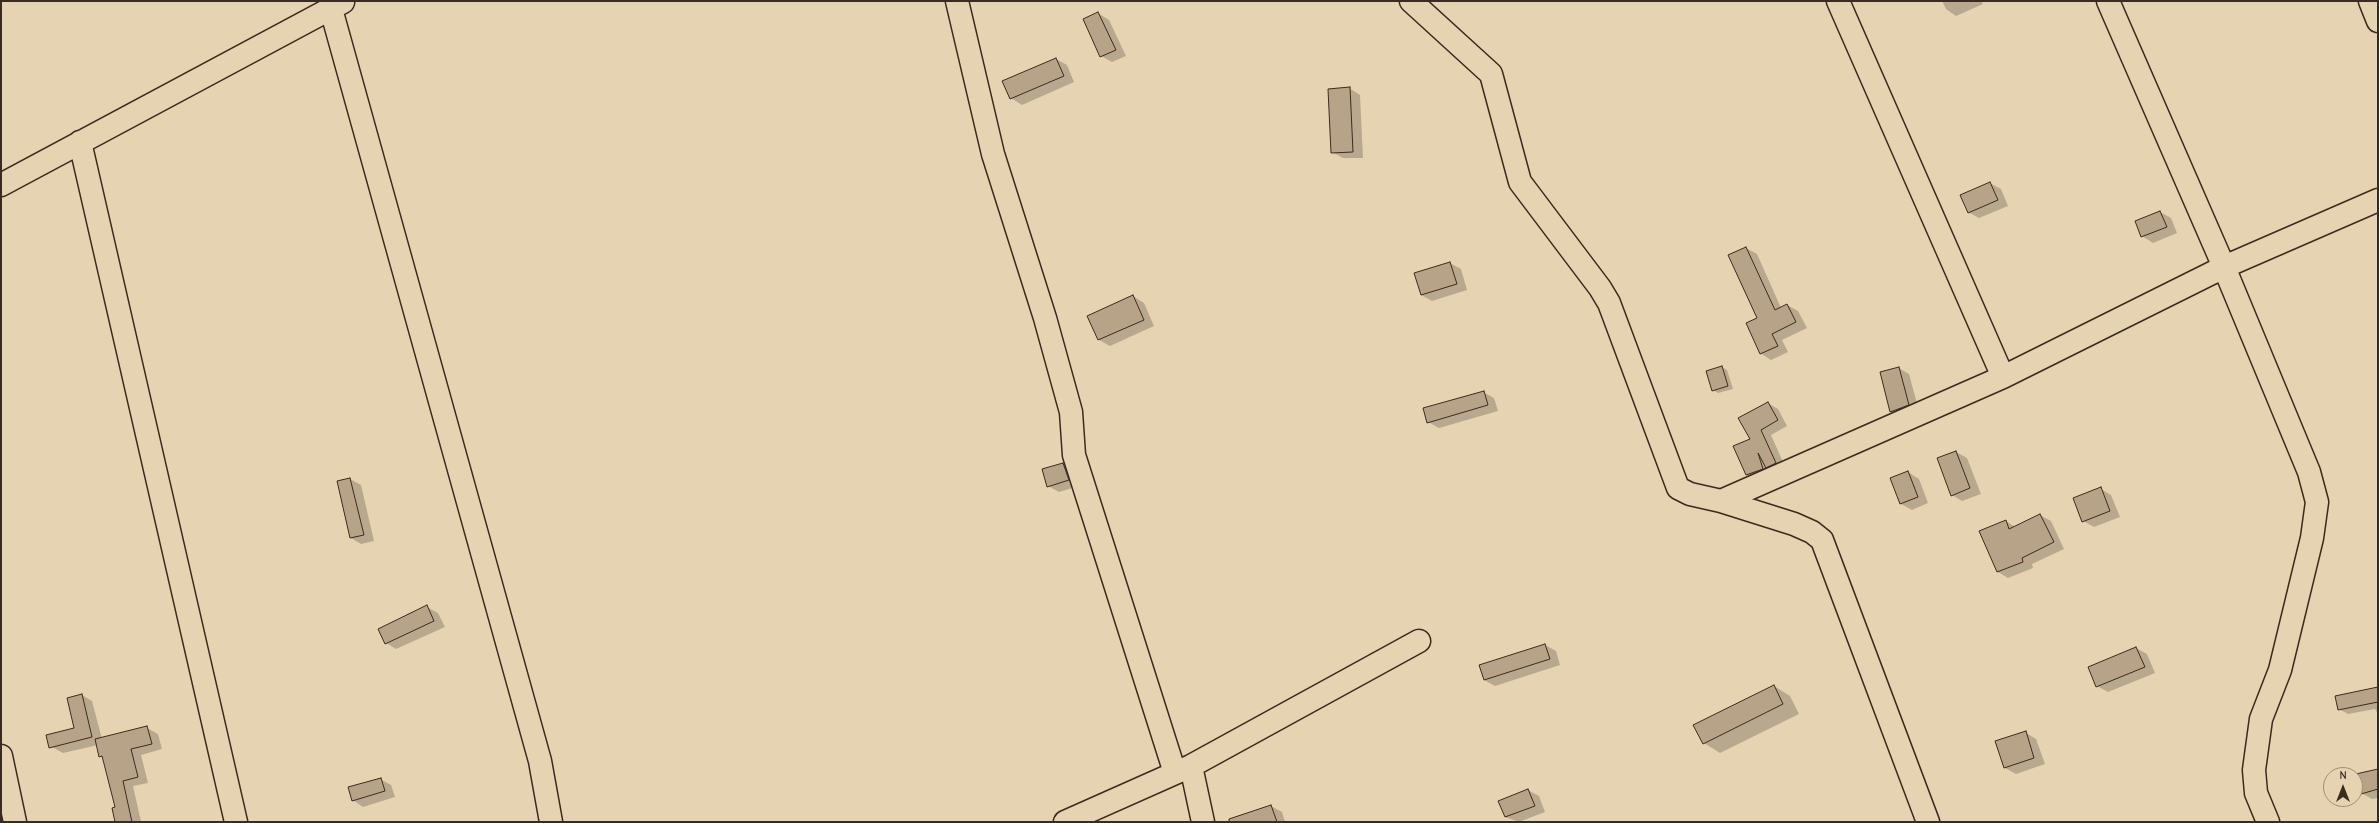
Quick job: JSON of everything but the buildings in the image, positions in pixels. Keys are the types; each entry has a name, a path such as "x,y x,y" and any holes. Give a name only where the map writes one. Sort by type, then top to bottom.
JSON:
{"street":[{"path":"957,1 993,154 1045,318 1071,412 1074,456 1183,769 1203,822"},
{"path":"1410,1 1492,74 1520,182 1600,288 1609,303 1678,488 1690,494 1721,501 1794,524 1812,532 1822,540 1928,822"},
{"path":"1838,1 2003,377"},
{"path":"2108,1 2224,267 2309,472 2317,502 2312,538 2280,670 2261,719 2254,770 2256,793 2268,822"},
{"path":"2370,1 2378,21"},
{"path":"1,185 337,5 540,761 551,822"},
{"path":"80,142 236,822"},
{"path":"1721,501 2003,377 2224,267 2378,200"},
{"path":"1065,822 1183,769 1419,641"},
{"path":"1,756 15,822"}]}
